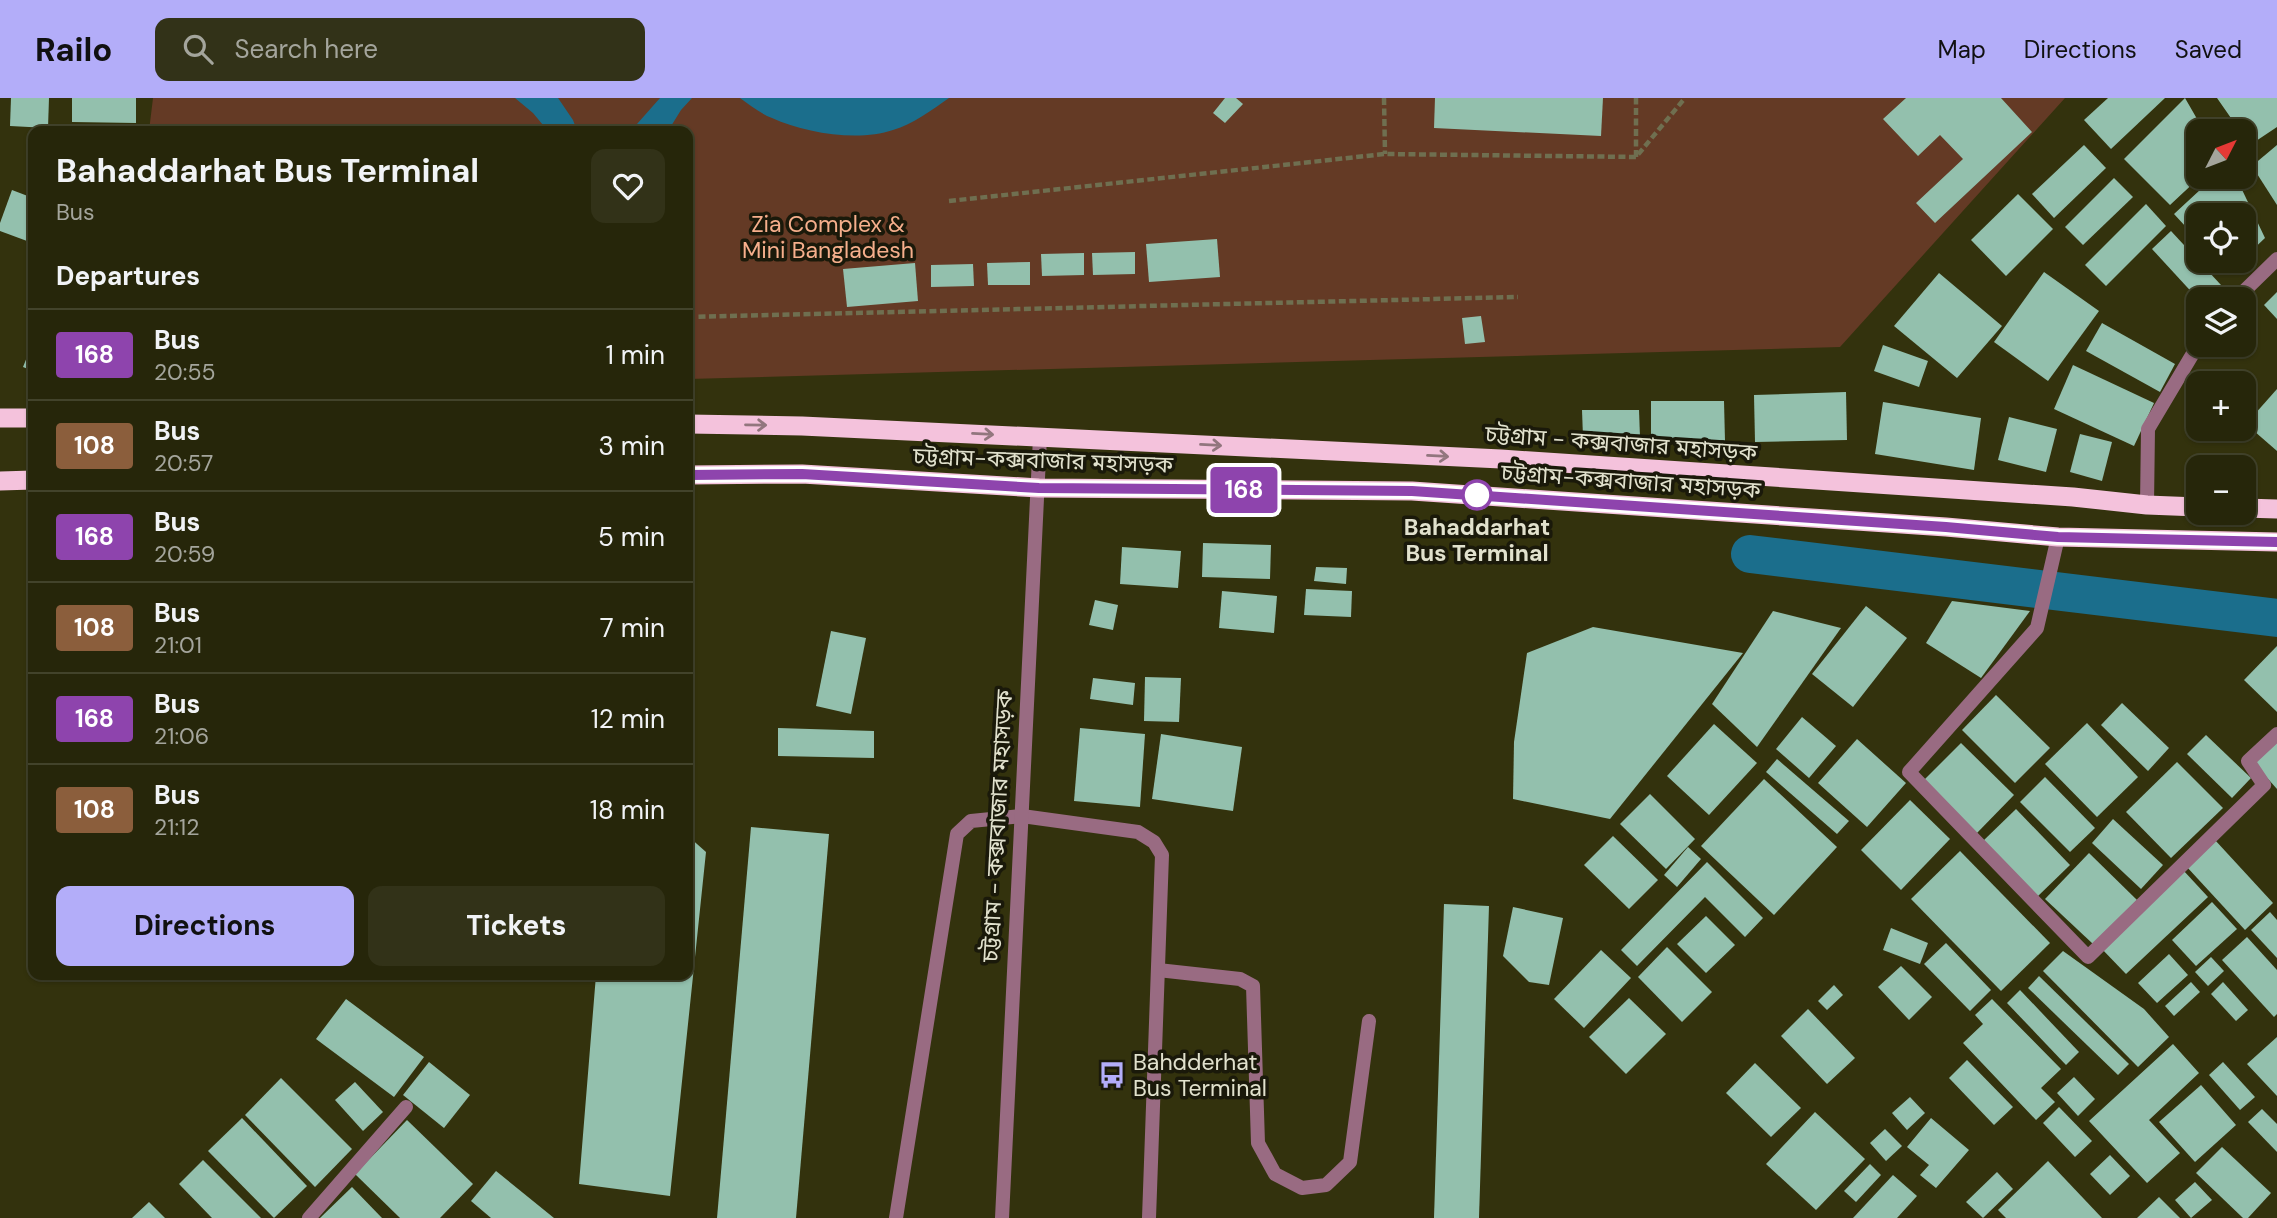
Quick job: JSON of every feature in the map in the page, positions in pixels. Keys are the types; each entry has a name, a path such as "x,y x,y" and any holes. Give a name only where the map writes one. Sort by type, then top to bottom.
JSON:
{"highway":[{"path":"0,418 28,418"},
{"name":"চট্টগ্রাম - কক্সবাজার মহাসড়ক","path":"693,425 802,426 1502,459 2186,507"},
{"name":"চট্টগ্রাম-কক্সবাজার মহাসড়ক","path":"693,475 802,474 1039,488 1412,491 2058,537 2277,542"},
{"path":"0,481 28,480"},
{"path":"2256,508 2277,509"}],"street":[{"path":"2248,287 2277,259"},
{"path":"2147,505 2148,429 2191,357"},
{"name":"চট্টগ্রাম - কক্সবাজার মহাসড়ক","path":"1002,1218 1040,437"},
{"path":"2058,537 2037,628 1909,772 2088,957 2263,785 2248,761 2277,734"},
{"path":"896,1218 957,834 971,821 1022,816 1138,832 1154,842 1162,855 1149,1218"},
{"path":"1158,970 1240,979 1253,986 1258,1143 1275,1174 1302,1188 1326,1185 1350,1162 1369,1021"},
{"path":"309,1218 406,1107"}],"path":[{"path":"1384,98 1385,153"},
{"path":"1636,98 1636,157"},
{"path":"1636,157 1685,98"},
{"path":"949,201 1385,153 1636,157"},
{"path":"693,317 1518,297"}],"green space":[{"name":"Zia Complex & Mini Bangladesh","path":"153,98 2065,98 1840,347 693,379 693,126 150,126"}],"water":[{"path":"515,98 558,98 575,126 544,126"},
{"path":"660,98 692,98 671,126 636,126"},
{"path":"740,98 949,98 900,127 879,134 848,135 816,132 785,123 764,114"}],"building":[{"path":"11,98 49,98 48,126 10,126"},
{"path":"72,98 136,98 136,123 72,122"},
{"path":"1225,98 1236,98 1243,104 1225,123 1213,113"},
{"path":"1435,98 1603,98 1601,136 1434,128"},
{"path":"1906,98 2001,98 2032,132 1935,223 1916,203 1963,159 1940,135 1918,156 1883,119"},
{"path":"2108,98 2165,98 2111,149 2084,120"},
{"path":"2185,98 2197,119 2186,119 2187,189 2170,205 2124,159"},
{"path":"2217,98 2277,98 2277,127 2256,141 2256,119 2232,119"},
{"path":"2084,145 2106,168 2054,218 2032,194"},
{"path":"2277,145 2277,205 2256,172 2256,163"},
{"path":"2114,178 2133,197 2083,245 2065,227"},
{"path":"2201,189 2242,189 2248,203 2186,203 2186,227 2174,214"},
{"path":"12,190 28,196 27,241 0,231 0,223"},
{"path":"2018,194 2053,229 2006,276 1971,240"},
{"path":"2146,204 2166,226 2106,286 2085,265"},
{"path":"2256,219 2265,238 2256,247"},
{"path":"2171,231 2186,247 2186,273 2210,273 2221,285 2187,287 2152,249"},
{"path":"1217,239 1220,277 1149,282 1146,244"},
{"path":"1135,252 1135,274 1093,275 1092,253"},
{"path":"1084,253 1084,275 1042,276 1041,254"},
{"path":"1030,262 1030,285 988,285 987,263"},
{"path":"915,263 918,301 847,307 843,269"},
{"path":"973,264 974,286 931,287 931,265"},
{"path":"2044,272 2099,311 2048,381 1994,342"},
{"path":"1939,273 2002,326 1957,378 1894,326"},
{"path":"2277,292 2277,319 2264,305"},
{"path":"1481,316 1485,342 1465,344 1462,318"},
{"path":"2102,323 2175,364 2160,392 2086,351"},
{"path":"1883,345 1928,361 1919,387 1874,371"},
{"path":"28,354 28,369 23,367"},
{"path":"2073,365 2154,403 2134,446 2054,409"},
{"path":"2277,389 2277,451 2256,433 2256,413"},
{"path":"1846,392 1847,440 1755,442 1754,395"},
{"path":"1651,401 1724,401 1725,441 1651,442"},
{"path":"1883,402 1981,418 1974,470 1875,454"},
{"path":"1582,410 1639,410 1640,437 1583,437"},
{"path":"2009,417 2057,429 2046,472 1998,460"},
{"path":"2080,434 2112,442 2102,481 2070,472"},
{"path":"1203,543 1271,545 1270,579 1202,577"},
{"path":"1122,547 1181,551 1178,588 1120,584"},
{"path":"1316,567 1347,568 1346,584 1314,581"},
{"path":"1306,589 1352,591 1351,617 1304,615"},
{"path":"1222,591 1277,596 1274,633 1219,628"},
{"path":"1095,600 1118,605 1113,630 1089,625"},
{"path":"1952,601 2030,611 1981,678 1926,643"},
{"path":"1866,606 1907,638 1853,707 1812,674"},
{"path":"1773,611 1841,628 1757,747 1712,704"},
{"path":"1593,627 1743,653 1610,819 1513,799 1514,742 1527,653"},
{"path":"831,631 866,638 851,714 816,706"},
{"path":"2277,646 2277,712 2244,680"},
{"path":"1145,677 1181,678 1179,722 1144,721"},
{"path":"1093,678 1135,683 1133,705 1090,699"},
{"path":"1996,695 2050,748 2015,783 1962,730"},
{"path":"2122,703 2169,748 2148,771 2101,725"},
{"path":"1802,717 1836,746 1809,778 1776,749"},
{"path":"2087,723 2138,777 2097,817 2045,764"},
{"path":"1714,724 1757,763 1709,815 1667,776"},
{"path":"778,728 874,731 874,758 778,756"},
{"path":"1080,728 1145,734 1140,807 1074,801"},
{"path":"1161,734 1242,747 1233,811 1152,799"},
{"path":"2206,735 2251,778 2232,798 2187,754"},
{"path":"2277,738 2277,789 2252,761"},
{"path":"1857,739 1906,783 1867,827 1818,783"},
{"path":"1961,743 2014,795 1976,834 1923,781"},
{"path":"1777,759 1849,821 1837,834 1766,772"},
{"path":"2177,762 2223,808 2171,858 2126,812"},
{"path":"2045,777 2095,828 2070,852 2020,802"},
{"path":"1764,779 1837,847 1774,915 1701,846"},
{"path":"1650,794 1695,839 1666,869 1620,824"},
{"path":"1910,800 1950,839 1901,890 1861,850"},
{"path":"2016,809 2070,865 2037,897 1983,841"},
{"path":"2113,819 2163,865 2141,889 2092,843"},
{"path":"751,827 829,834 796,1218 717,1218"},
{"path":"1613,836 1658,880 1629,909 1584,865"},
{"path":"693,840 706,852 693,976"},
{"path":"2215,840 2273,903 2245,930 2186,866"},
{"path":"1688,847 1701,859 1677,887 1664,875"},
{"path":"1960,851 2050,943 2001,991 1911,899"},
{"path":"2089,853 2137,900 2093,944 2045,899"},
{"path":"1707,862 1763,918 1745,937 1705,897 1637,966 1621,950"},
{"path":"2183,870 2208,897 2126,974 2100,947"},
{"path":"2212,902 2237,929 2196,966 2172,940"},
{"path":"1444,904 1489,906 1479,1218 1434,1218"},
{"path":"1513,907 1563,918 1549,985 1529,982 1503,956"},
{"path":"2270,912 2277,920 2277,958 2251,930"},
{"path":"1706,916 1735,945 1706,973 1677,944"},
{"path":"1891,928 1928,943 1920,964 1883,950"},
{"path":"2247,937 2277,970 2277,1014 2274,1017 2222,960"},
{"path":"1946,943 1991,990 1970,1011 1924,964"},
{"path":"1667,947 1712,992 1682,1022 1638,977"},
{"path":"1601,950 1631,978 1584,1028 1554,999"},
{"path":"2063,951 2144,1009 2169,1037 2138,1067 2043,971"},
{"path":"2169,954 2188,975 2157,1003 2138,983"},
{"path":"2211,957 2224,971 2208,986 2195,972"},
{"path":"1901,966 1932,997 1909,1020 1878,987"},
{"path":"2039,976 2129,1064 2118,1075 2028,988"},
{"path":"596,980 693,980 670,1196 579,1184"},
{"path":"2191,982 2200,992 2174,1016 2165,1006"},
{"path":"2223,982 2248,1010 2236,1021 2211,994"},
{"path":"1834,985 1843,995 1827,1010 1818,1001"},
{"path":"2020,990 2079,1052 2066,1065 2007,1003"},
{"path":"1629,998 1666,1034 1626,1074 1589,1037"},
{"path":"346,999 424,1057 394,1097 316,1039"},
{"path":"1992,999 2061,1069 2041,1088 2055,1102 2036,1120 1963,1043 1983,1024 1975,1015"},
{"path":"1808,1009 1855,1058 1827,1084 1781,1036"},
{"path":"2277,1037 2277,1096 2247,1064"},
{"path":"2173,1044 2199,1073 2149,1120 2180,1153 2147,1183 2089,1121"},
{"path":"1967,1060 2013,1107 1994,1125 1949,1078"},
{"path":"429,1062 470,1095 444,1128 403,1095"},
{"path":"2223,1062 2255,1097 2240,1110 2209,1075"},
{"path":"1755,1063 1801,1108 1771,1137 1726,1093"},
{"path":"2074,1077 2095,1099 2078,1116 2057,1093"},
{"path":"281,1078 352,1149 315,1187 245,1115"},
{"path":"355,1082 383,1112 363,1131 335,1100"},
{"path":"2201,1085 2236,1125 2195,1162 2159,1122"},
{"path":"1910,1097 1925,1113 1907,1130 1892,1113"},
{"path":"2059,1107 2092,1141 2075,1157 2043,1123"},
{"path":"2262,1109 2277,1124 2277,1152 2248,1122"},
{"path":"1815,1112 1865,1159 1816,1210 1766,1164"},
{"path":"242,1118 307,1186 274,1218 208,1151"},
{"path":"1931,1118 1969,1150 1936,1188 1920,1175 1929,1165 1907,1147"},
{"path":"407,1120 473,1184 440,1218 400,1218 355,1174"},
{"path":"1885,1129 1902,1146 1886,1161 1870,1143"},
{"path":"2222,1147 2271,1193 2248,1218 2243,1218 2196,1173"},
{"path":"2110,1155 2130,1176 2110,1195 2090,1174"},
{"path":"203,1160 261,1218 212,1218 179,1184"},
{"path":"2048,1161 2102,1218 2006,1218 1998,1210"},
{"path":"1870,1164 1881,1175 1856,1202 1844,1191"},
{"path":"496,1171 554,1218 491,1218 471,1201"},
{"path":"1997,1172 2013,1189 1983,1218 1966,1202"},
{"path":"1893,1175 1917,1196 1897,1218 1853,1218"},
{"path":"2195,1182 2212,1200 2191,1218 2175,1200"},
{"path":"352,1187 382,1218 320,1218"},
{"path":"2159,1197 2180,1218 2137,1218"},
{"path":"149,1202 165,1218 132,1218"}],"waterway":[{"path":"1750,554 2277,618"}],"bus line":[{"name":"168","path":"693,475 802,474 1039,488 1412,491 2058,537 2277,542"}],"place":[{"name":"Bahaddarhat Bus Terminal","path":"1477,495"},
{"name":"Bahdderhat Bus Terminal","path":"1112,1075"}]}
